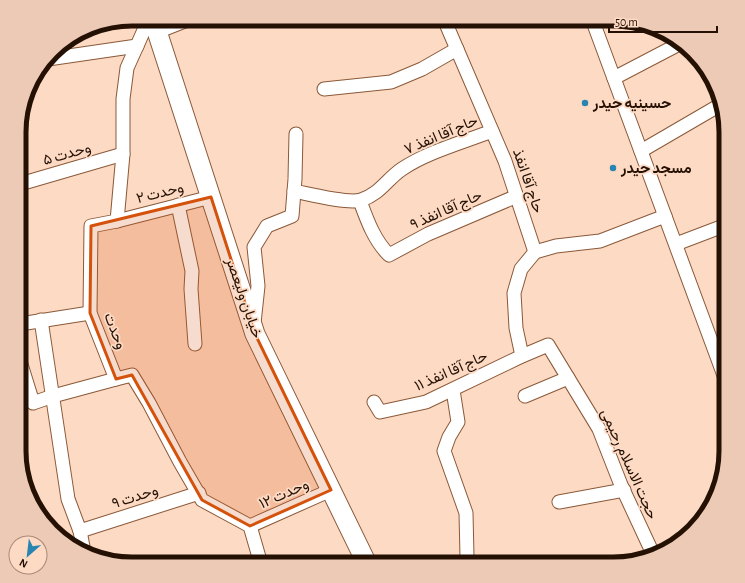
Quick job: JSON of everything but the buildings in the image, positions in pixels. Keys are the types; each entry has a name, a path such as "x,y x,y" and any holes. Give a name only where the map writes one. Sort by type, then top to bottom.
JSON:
{"street":[{"path":"117,221 124,154 123,99 127,68 137,46 151,26"},
{"name":"خیابان ولیعصر","path":"154,26 253,328 364,557"},
{"name":"حاج آقا انفذ","path":"447,26 505,161 535,252"},
{"path":"595,26 719,361"},
{"path":"56,58 137,46"},
{"path":"614,78 675,46"},
{"path":"324,89 391,82 422,70 457,49"},
{"path":"641,151 716,108"},
{"name":"حاج آقا انفذ ۷","path":"360,201 377,193 401,169 423,158 492,131"},
{"path":"253,328 258,286 254,247 267,226 292,216 296,134"},
{"name":"وحدت ۵","path":"26,182 124,154"},
{"path":"294,191 344,200 360,201"},
{"name":"حاج آقا انفذ ۹","path":"360,201 370,228 389,255 428,234 517,196"},
{"name":"وحدت ۲","path":"117,221 211,197"},
{"path":"178,205 192,271 191,289 195,344"},
{"path":"522,356 516,328 514,293 521,269 535,252 556,246 600,240 665,216"},
{"name":"وحدت","path":"116,379 90,313 91,226 117,221"},
{"path":"676,244 719,228"},
{"path":"26,323 90,313"},
{"path":"41,320 68,499 80,531 83,545"},
{"name":"حاج آقا انفذ ۱۱","path":"374,402 380,412 385,412 426,402 548,345"},
{"name":"حجت الاسلام رحیمی","path":"548,345 599,429 624,490 651,549"},
{"path":"26,379 33,403 53,396 132,375 202,500 250,526 259,557"},
{"path":"525,396 568,378"},
{"path":"453,390 458,422 449,437 444,451 466,513 467,557"},
{"name":"وحدت ۱۲","path":"250,526 331,490"},
{"path":"560,502 624,490"},
{"name":"وحدت ۹","path":"80,531 199,493"}],"highlighted area":[{"path":"211,197 255,334 331,490 250,526 202,500 132,375 116,379 90,313 91,226"}],"place":[{"name":"حسینیه حیدر","path":"585,103"},
{"name":"مسجد حیدر","path":"613,168"}]}
